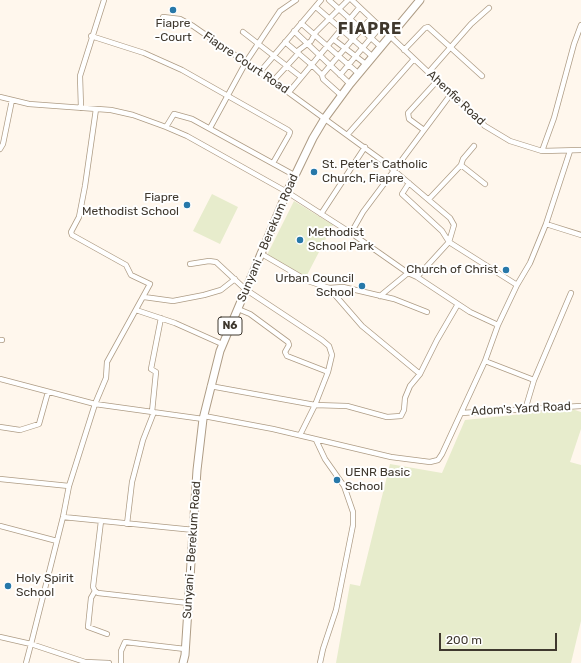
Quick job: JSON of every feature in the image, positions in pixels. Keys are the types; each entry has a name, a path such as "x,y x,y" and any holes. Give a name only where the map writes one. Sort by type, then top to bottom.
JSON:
{"main road":[{"name":"Sunyani - Berekum Road","path":"186,663 185,652 197,470 203,418 222,344 294,175 325,118 350,84 420,0"},
{"name":"Sunyani - Berekum Road","path":"182,663 185,652"}],"street":[{"path":"81,108 80,76 104,0"},
{"path":"210,128 246,62 260,44 280,11 287,2 296,0"},
{"path":"260,72 321,0"},
{"path":"329,0 381,47"},
{"path":"273,81 329,18 348,0"},
{"name":"Ahenfie Road","path":"352,0 485,126 510,141 542,151 581,150"},
{"path":"316,7 373,57"},
{"path":"289,92 359,8"},
{"path":"428,73 489,8"},
{"name":"Fiapre Court Road","path":"164,17 180,19 246,62 348,134 395,170 450,218 454,225 449,242"},
{"path":"322,76 371,18"},
{"path":"301,23 359,74"},
{"path":"542,151 554,118 574,44 581,25"},
{"path":"340,75 380,27"},
{"path":"404,50 426,27 451,47 482,76"},
{"path":"294,31 350,84"},
{"path":"243,32 301,77"},
{"path":"92,36 154,57 182,70 228,95 290,132 273,163"},
{"path":"333,40 345,47 366,65"},
{"path":"284,42 312,65 323,79 342,96"},
{"path":"348,134 414,59"},
{"path":"424,130 409,119 408,113 438,81"},
{"path":"351,233 363,212 451,94"},
{"path":"0,97 12,100 96,109 134,115 187,136 287,192 351,233 408,273 417,277 458,304 498,326"},
{"path":"0,149 3,144 12,100"},
{"path":"26,663 64,517 69,486 95,404 106,378 107,362 150,284 131,275 126,265 74,237 71,232 79,217 96,109"},
{"path":"166,127 174,114 192,119 294,175"},
{"path":"429,199 461,165 463,159 474,146"},
{"path":"321,214 365,147"},
{"path":"0,379 95,404 273,429 391,457 430,462 438,460 485,361 498,326 517,285 530,263 546,224 570,151"},
{"path":"461,165 485,184"},
{"path":"409,182 402,194 442,231 449,242 517,285"},
{"path":"546,224 581,235"},
{"path":"417,277 449,242"},
{"path":"260,253 308,281 329,288 343,287 403,301 427,312"},
{"path":"190,264 209,261 216,262 245,288 329,346 332,355 328,372 315,405 300,436"},
{"path":"380,296 408,273"},
{"path":"144,297 173,301 204,295 221,290 235,279"},
{"path":"329,288 362,326 420,374"},
{"path":"525,410 534,380 571,293"},
{"path":"210,386 315,405 348,406 387,417 400,416 404,410 405,398 410,386 420,374 437,340 458,304"},
{"path":"238,308 250,314 288,342 289,345 285,352 288,356 328,372"},
{"path":"136,310 161,318 222,344"},
{"path":"127,524 132,482 142,440 153,412 156,372 151,369 161,318"},
{"path":"485,361 534,380"},
{"path":"0,426 20,430 39,424 48,392"},
{"name":"Adom's Yard Road","path":"461,412 581,406"},
{"path":"316,440 324,458 344,486 353,512 353,525 336,610 320,663"},
{"path":"0,479 69,486"},
{"path":"64,517 194,530"},
{"path":"101,521 93,587 95,591 91,598 88,627 107,634"},
{"path":"0,526 57,541"},
{"path":"95,591 98,593 188,603"},
{"path":"0,637 31,644 85,662 109,663"},
{"path":"121,663 121,651 125,642 185,652"}],"green space":[{"path":"212,194 238,207 220,244 193,231"},
{"name":"Methodist School Park","path":"294,201 333,225 306,277 267,255"},
{"path":"572,409 581,412 581,429 570,462 581,465 581,621 571,663 336,663 350,584 360,586 390,464 442,473 465,420"}],"place":[{"name":"Fiapre -Court","path":"173,10"},
{"name":"St. Peter's Catholic Church, Fiapre","path":"314,172"},
{"name":"Fiapre Methodist School","path":"187,205"},
{"name":"Methodist School Park","path":"300,240"},
{"name":"Church of Christ","path":"506,270"},
{"name":"Urban Council School","path":"362,286"},
{"name":"UENR Basic School","path":"337,480"},
{"name":"Holy Spirit School","path":"8,586"}],"district":[{"name":"FIAPRE","path":"370,29"}]}
